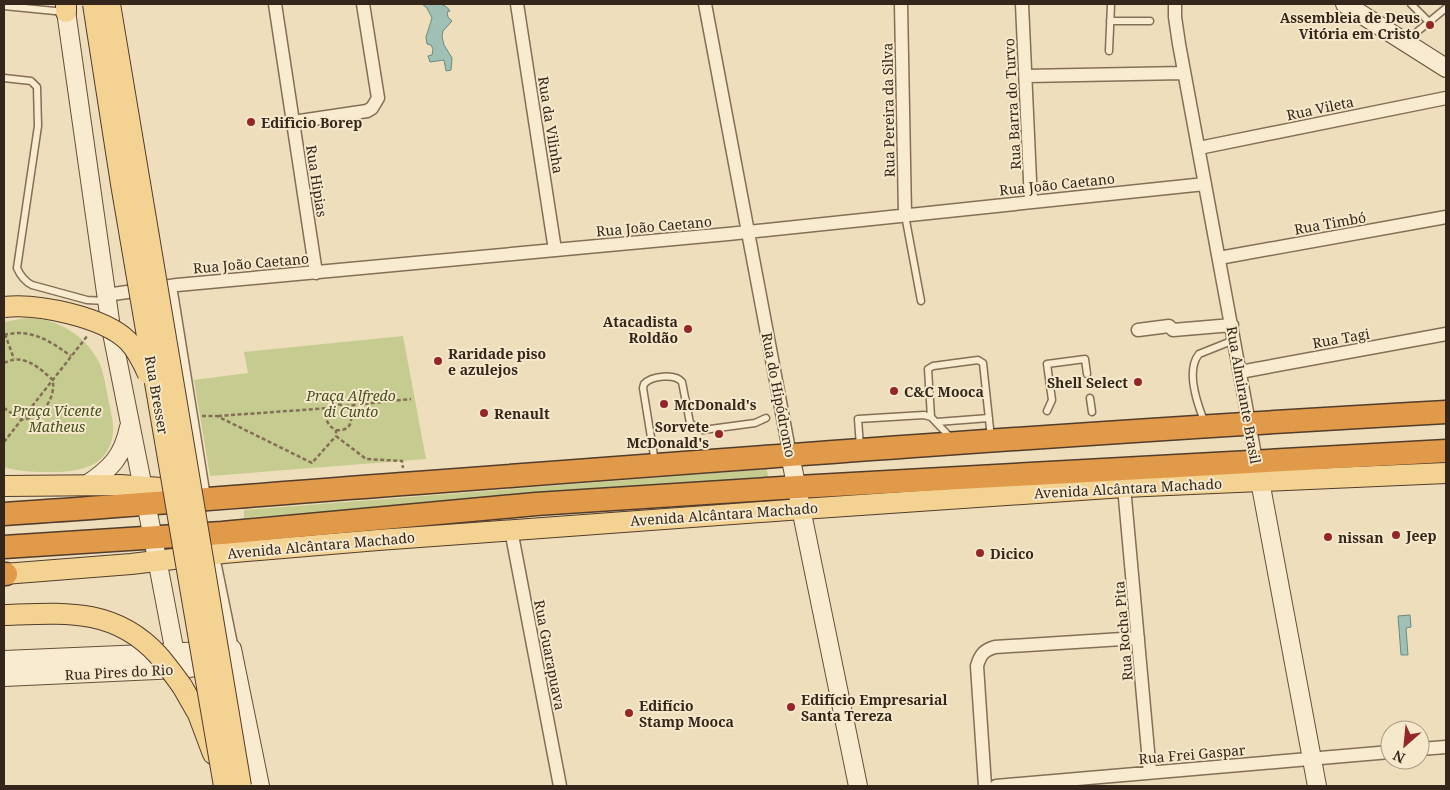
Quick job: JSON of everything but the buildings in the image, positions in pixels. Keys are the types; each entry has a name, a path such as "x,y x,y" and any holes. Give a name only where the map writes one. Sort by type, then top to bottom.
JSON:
{"highway":[{"path":"4,514 144,495 240,498 955,443 1446,412"},
{"name":"Avenida Alcântara Machado","path":"4,547 154,538 536,504 800,498 1258,471 1446,451"}],"main road":[{"name":"Rua Bresser","path":"93,4 121,184 158,400 230,784"},
{"name":"Rua Bresser","path":"110,4 230,784"},
{"path":"4,308 32,306 59,311 93,321 111,329 128,341 138,354 158,400"},
{"name":"Avenida Alcântara Machado","path":"5,574 158,561 233,552 511,530 800,498 1124,487 1258,471 1446,473"},
{"path":"4,485 86,485 144,495 203,491 240,498"},
{"path":"4,615 81,614 105,619 125,627 144,641 158,655 182,686 198,714 230,784"}],"street":[{"name":"Rua Hipias","path":"275,4 316,273"},
{"path":"293,122 367,111 376,103 378,98 363,4"},
{"name":"Rua da Vilinha","path":"517,4 555,250"},
{"name":"Rua do Hipódromo","path":"705,4 790,455 858,786"},
{"name":"Rua Pereira da Silva","path":"901,4 905,215"},
{"name":"Rua Barra do Turvo","path":"1022,4 1032,202"},
{"name":"Rua Almirante Brasil","path":"1175,4 1175,17 1184,73 1317,786"},
{"path":"1345,4 1446,68"},
{"path":"66,6 106,298 129,424 154,538 177,661"},
{"path":"1026,76 1184,73"},
{"name":"Rua Vileta","path":"1199,148 1446,98"},
{"name":"Rua João Caetano","path":"106,298 170,286 748,232 1205,184"},
{"name":"Rua Timbó","path":"1219,258 1446,217"},
{"path":"170,286 203,491"},
{"path":"1138,330 1169,326 1173,330 1232,325"},
{"name":"Rua Tagi","path":"1240,372 1446,334"},
{"path":"86,485 102,475 116,460 126,438 129,424"},
{"name":"Rua Rocha Pita","path":"1124,487 1150,773"},
{"name":"Rua Guarapuava","path":"511,530 560,786"},
{"path":"216,566 260,786"},
{"path":"985,786 977,666 982,653 995,647 1138,638"},
{"name":"Rua Pires do Rio","path":"4,677 75,666 233,656"},
{"name":"Rua Pires do Rio","path":"4,660 75,666"},
{"path":"1430,748 1446,747"},
{"name":"Rua Frei Gaspar","path":"996,786 1380,753"}],"lane":[{"path":"1109,51 1110,4"},
{"path":"1411,4 1429,22"},
{"path":"4,6 66,6"},
{"path":"1408,44 1418,31 1446,8"},
{"path":"1110,21 1150,21"},
{"path":"4,78 32,81 37,87 38,126 17,268 27,282 32,285 87,300 106,298"},
{"path":"905,215 921,301"},
{"path":"1207,427 1197,405 1193,365 1198,354 1234,340"},
{"path":"1047,411 1052,400 1047,364 1085,359 1087,374"},
{"path":"931,416 928,369 933,366 978,360 983,363 992,442"},
{"path":"655,465 643,388 648,380 672,376 680,379 690,423 703,430 755,423 766,418"},
{"path":"1090,398 1092,412"},
{"path":"860,450 858,419 915,414 931,416 955,443"},
{"path":"937,422 989,418"}],"path":[{"path":"14,359 5,335 21,332 38,335 52,342 71,356"},
{"path":"4,442 90,333"},
{"path":"4,362 14,359 30,362 53,380"},
{"path":"21,420 36,416 44,408 51,397 53,380"},
{"path":"190,416 217,416 331,408 335,406 411,399"},
{"path":"331,408 327,414 327,422 336,430 344,430 350,424 352,416 347,408 343,406"},
{"path":"4,408 21,420"},
{"path":"217,416 312,463 336,436 336,430"},
{"path":"336,436 366,459 402,461 406,484"}],"green space":[{"name":"Praça Vicente Matheus","path":"26,318 49,321 69,330 87,345 100,364 112,415 113,432 111,443 106,453 92,465 74,471 63,472 22,471 4,467 4,322"},
{"name":"Praça Alfredo di Cunto","path":"403,336 426,459 210,476 194,380 248,373 244,352"},
{"path":"767,469 768,477 244,518 244,510"}],"water":[{"path":"422,4 441,4 450,11 447,12 448,17 452,21 443,31 442,37 444,45 452,58 451,70 446,71 444,60 430,62 428,56 432,55 433,49 431,45 427,44 426,37 432,18 427,8"},
{"path":"1410,615 1411,627 1406,628 1408,655 1401,655 1398,616"}],"place":[{"name":"Assembleia de Deus Vitória em Cristo","path":"1430,25"},
{"name":"Edifìcio Borep","path":"251,122"},
{"name":"Atacadista Roldão","path":"688,329"},
{"name":"Raridade piso e azulejos","path":"438,361"},
{"name":"Shell Select","path":"1138,382"},
{"name":"C&C Mooca","path":"894,391"},
{"name":"McDonald's","path":"664,404"},
{"name":"Renault","path":"484,413"},
{"name":"Sorvete McDonald's","path":"719,434"},
{"name":"Jeep","path":"1396,535"},
{"name":"nissan","path":"1328,537"},
{"name":"Dicico","path":"980,553"},
{"name":"Edifício Empresarial Santa Tereza","path":"791,707"},
{"name":"Edifício Stamp Mooca","path":"629,713"}]}
